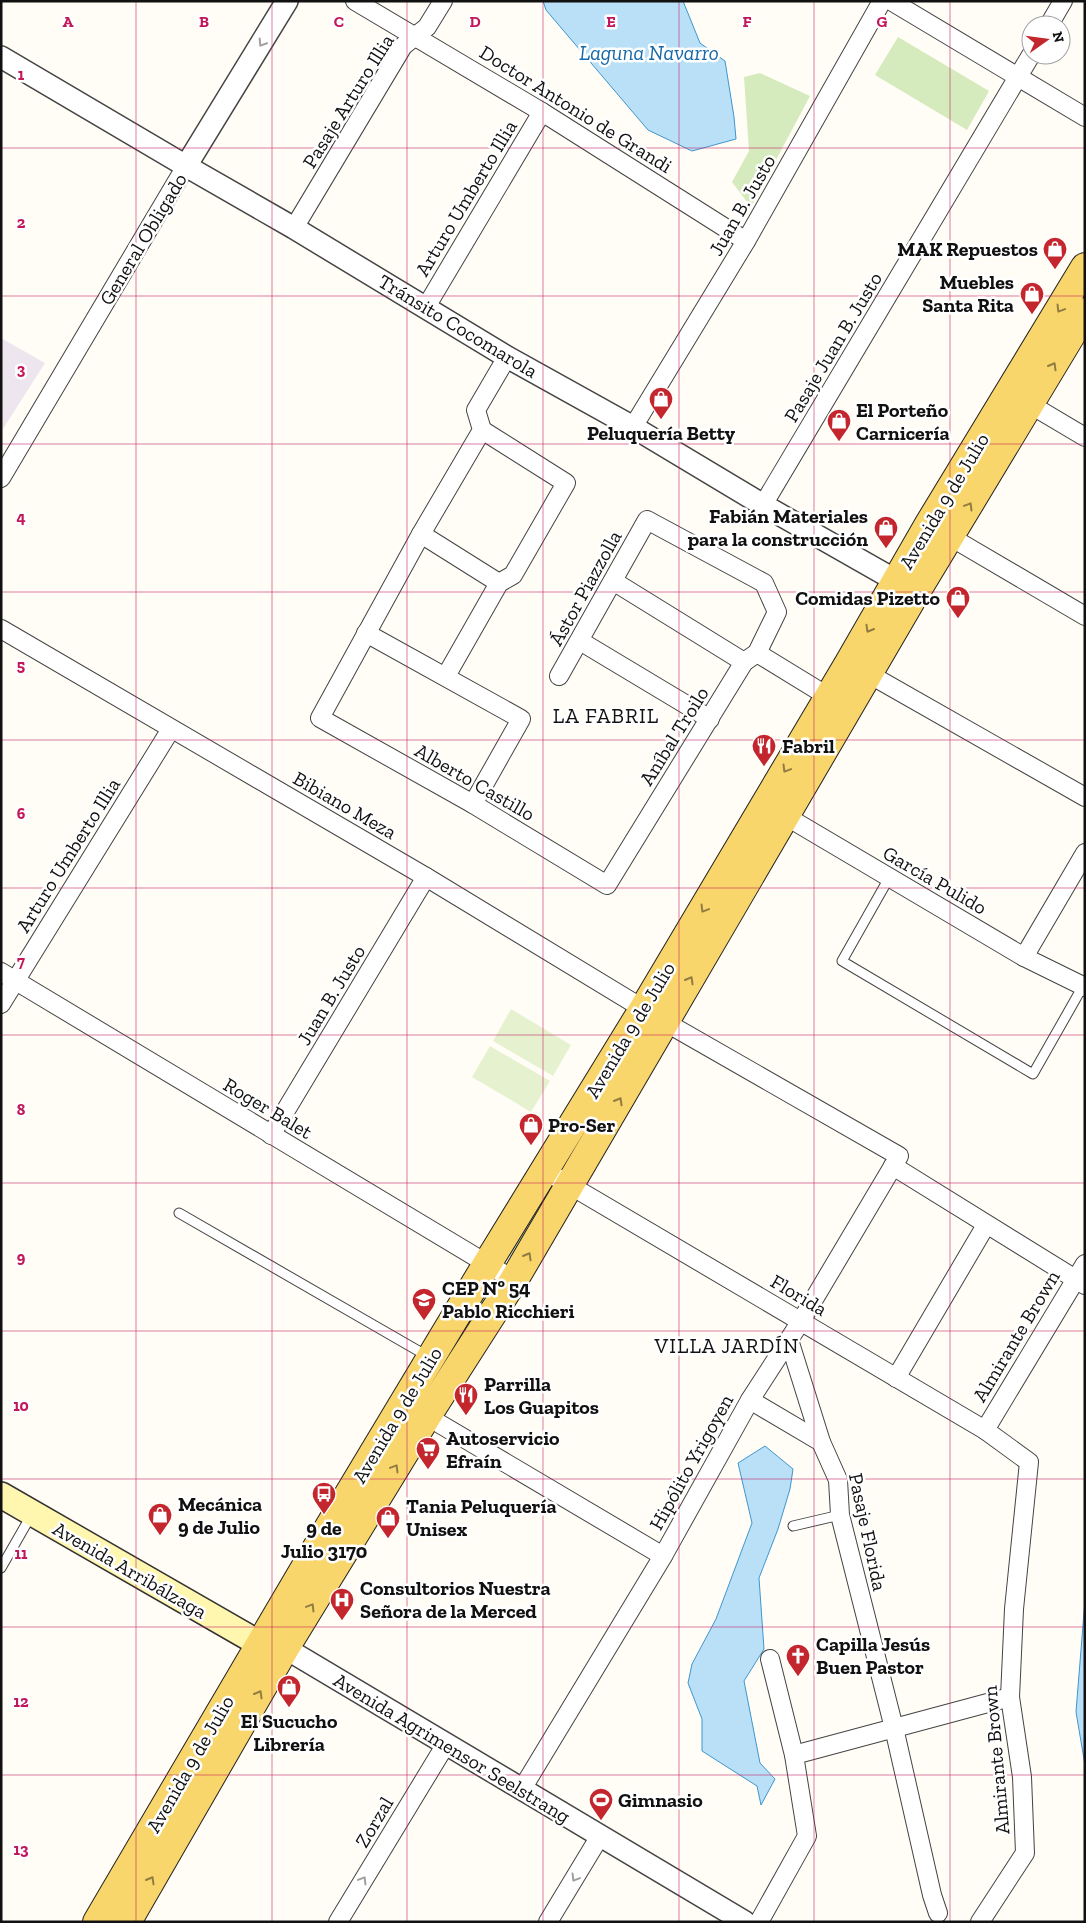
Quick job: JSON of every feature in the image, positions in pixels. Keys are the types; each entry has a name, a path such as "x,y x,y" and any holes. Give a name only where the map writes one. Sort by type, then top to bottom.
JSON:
{"main road":[{"name":"Avenida 9 de Julio","path":"122,1916 273,1646 416,1409 514,1280 570,1184 655,1015 939,530 1020,399 1083,276"},
{"name":"Avenida 9 de Julio","path":"1020,399 1085,312"},
{"name":"Avenida 9 de Julio","path":"416,1409 432,1358 544,1170 655,1015"},
{"name":"Avenida Arribálzaga","path":"1,1495 32,1514 273,1646"}],"street":[{"name":"General Obligado","path":"1,478 186,166 287,1"},
{"name":"Doctor Antonio de Grandi","path":"355,1 542,112 746,241"},
{"name":"Pasaje Arturo Illia","path":"294,228 403,46 427,28 442,1"},
{"name":"Juan B. Justo","path":"633,427 746,241 882,1"},
{"path":"892,1 1085,117"},
{"path":"1055,15 1064,1"},
{"name":"Tránsito Cocomarola","path":"1,57 294,228 507,357 633,427 906,586"},
{"name":"Pasaje Juan B. Justo","path":"764,505 1025,65"},
{"name":"Arturo Umberto Illia","path":"426,307 542,112"},
{"path":"446,676 499,583 514,575 566,483 482,430 476,410 507,357"},
{"path":"1020,399 1085,437"},
{"path":"473,804 520,719 366,633 482,430"},
{"name":"Ástor Piazzolla","path":"559,676 647,520 764,582 777,612"},
{"path":"939,530 1085,616"},
{"path":"421,534 499,583"},
{"path":"613,581 750,657 838,703"},
{"name":"Aníbal Troilo","path":"607,885 777,612"},
{"name":"Bibiano Meza","path":"1,628 426,877 896,1161 986,1225 1080,1282"},
{"name":"Alberto Castillo","path":"366,633 320,718 473,804 607,885"},
{"path":"580,640 710,719"},
{"path":"859,668 1085,797"},
{"name":"Arturo Umberto Illia","path":"1,1004 8,976 171,728"},
{"name":"García Pulido","path":"776,810 1024,957 1084,986"},
{"path":"1024,957 1085,853"},
{"name":"Juan B. Justo","path":"271,1135 426,877"},
{"name":"Roger Balet","path":"8,976 514,1280"},
{"name":"Hipólito Yrigoyen","path":"522,1789 663,1556 750,1400 801,1321 896,1161"},
{"name":"Florida","path":"544,1170 985,1430 1028,1462"},
{"path":"896,1378 986,1225"},
{"name":"Almirante Brown","path":"985,1430 1080,1282 1085,1264"},
{"name":"Pasaje Florida","path":"789,1340 821,1442 838,1480 840,1515 894,1728 932,1895 938,1912"},
{"path":"750,1400 821,1442"},
{"path":"416,1409 663,1556"},
{"name":"Almirante Brown","path":"980,1922 1025,1854 1022,1777 1010,1697 1014,1609 1028,1462"},
{"name":"Avenida Agrimensor Seelstrang","path":"273,1646 446,1744 744,1922"},
{"path":"759,1922 807,1836 794,1755 770,1659"},
{"path":"794,1755 1010,1697"},
{"name":"Zorzal","path":"338,1922 446,1744"},
{"path":"548,1922 600,1836"}],"lane":[{"path":"889,878 842,961 1033,1074 1084,986"},
{"path":"178,1213 432,1358"},
{"path":"1,1568 32,1514"},
{"path":"793,1526 840,1515"}],"shaded area":[{"path":"1,338 45,363 1,432"}],"green space":[{"path":"898,37 989,91 967,130 875,75"},
{"path":"760,73 810,96 751,207 732,182 749,151 744,77"},
{"path":"511,1009 571,1045 553,1076 493,1041"},
{"path":"490,1046 550,1081 531,1112 472,1077"},
{"path":"542,1192 550,1197 514,1258 505,1253"},
{"path":"484,1289 493,1294 435,1390 427,1385"}],"water":[{"name":"Laguna Navarro","path":"543,1 683,1 700,43 725,61 736,139 692,151 648,130 546,10"},
{"path":"765,1446 793,1469 790,1489 778,1529 759,1578 764,1649 744,1681 760,1763 775,1779 761,1805 757,1786 702,1751 702,1719 688,1683 692,1664 716,1619 752,1523 738,1463"},
{"path":"1085,1600 1085,1765 1076,1712"}],"place":[{"name":"MAK Repuestos","path":"1055,270"},
{"name":"Muebles Santa Rita","path":"1032,315"},
{"name":"Peluquería Betty","path":"661,420"},
{"name":"El Porteño Carnicería","path":"839,442"},
{"name":"Fabián Materiales para la construcción","path":"886,549"},
{"name":"Comidas Pizetto","path":"958,619"},
{"name":"Fabril","path":"764,767"},
{"name":"Pro-Ser","path":"531,1146"},
{"name":"CEP Nº 54 Pablo Ricchieri","path":"424,1321"},
{"name":"Parrilla Los Guapitos","path":"466,1416"},
{"name":"Autoservicio Efraín","path":"428,1470"},
{"name":"9 de Julio 3170","path":"324,1515"},
{"name":"Mecánica 9 de Julio","path":"160,1536"},
{"name":"Tania Peluquería Unisex","path":"388,1539"},
{"name":"Consultorios Nuestra Señora de la Merced","path":"342,1621"},
{"name":"Capilla Jesús Buen Pastor","path":"798,1677"},
{"name":"El Sucucho Librería","path":"289,1708"},
{"name":"Gimnasio","path":"601,1821"}],"district":[{"name":"LA FABRIL","path":"606,716"},
{"name":"VILLA JARDÍN","path":"727,1346"}]}
